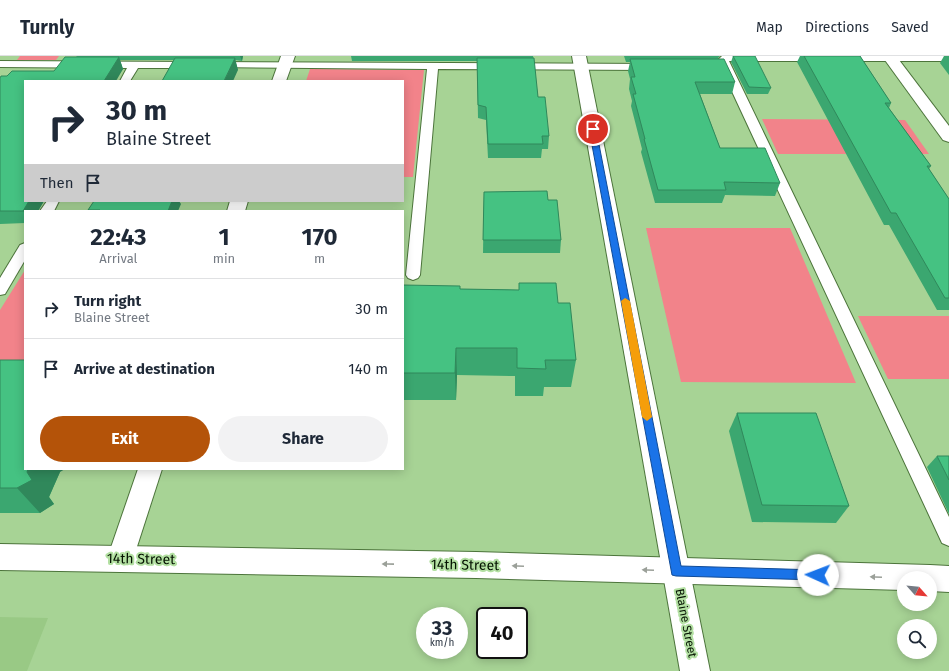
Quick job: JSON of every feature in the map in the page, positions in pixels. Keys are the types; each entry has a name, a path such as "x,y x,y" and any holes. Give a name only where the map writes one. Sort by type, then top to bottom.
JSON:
{"street":[{"path":"890,57 949,137"},
{"path":"279,80 286,60"},
{"name":"Blaine Street","path":"580,62 695,671"},
{"path":"120,559 150,470"},
{"name":"14th Street","path":"0,557 468,565 897,577"},
{"name":"14th Street","path":"937,578 949,578"}],"lane":[{"path":"949,58 726,58 724,60 949,537"},
{"path":"0,64 135,64 286,60 433,66 580,62 658,67"},
{"path":"126,80 135,64"},
{"path":"413,276 433,66"},
{"path":"704,67 726,67"},
{"path":"0,290 24,250"}],"shaded area":[{"path":"20,56 59,56 56,60 17,60"},
{"path":"310,69 424,70 413,177 404,177 404,80 306,80"},
{"path":"762,119 905,120 929,154 778,154"},
{"path":"646,228 790,228 856,383 681,382"},
{"path":"24,272 24,380 0,380 0,310"},
{"path":"858,316 949,316 949,379 888,379"},
{"path":"0,617 48,618 27,671 0,671"}],"building":[{"path":"733,56 755,56 771,88 749,87"},
{"path":"804,56 860,56 891,103 885,103 931,166 927,166 949,199 949,298 945,298 896,213 891,213"},
{"path":"65,57 119,57 105,80 24,80 24,202 28,202 23,211 0,211 0,78 1,76 7,76 12,71 54,71"},
{"path":"175,58 235,58 224,80 163,80"},
{"path":"477,58 534,58 538,97 545,97 549,136 542,136 543,144 488,144 486,107 478,105"},
{"path":"630,59 724,59 735,82 695,82 720,148 765,148 780,183 724,182 726,190 658,190 633,94 636,94 631,77 635,77"},
{"path":"547,191 548,200 557,200 561,240 483,240 484,192"},
{"path":"93,202 172,202 168,210 88,210"},
{"path":"519,283 556,283 558,303 570,303 576,360 545,360 546,369 517,368 517,348 456,348 455,373 404,373 404,285 460,286 460,289 519,290"},
{"path":"0,360 24,360 24,470 28,470 27,472 32,480 17,488 0,488"},
{"path":"737,413 816,413 849,506 762,505"},
{"path":"937,456 949,456 949,480"}],"slow traffic":[{"path":"625,301 647,417"}],"route":[{"path":"593,129 676,571 818,575"}]}
